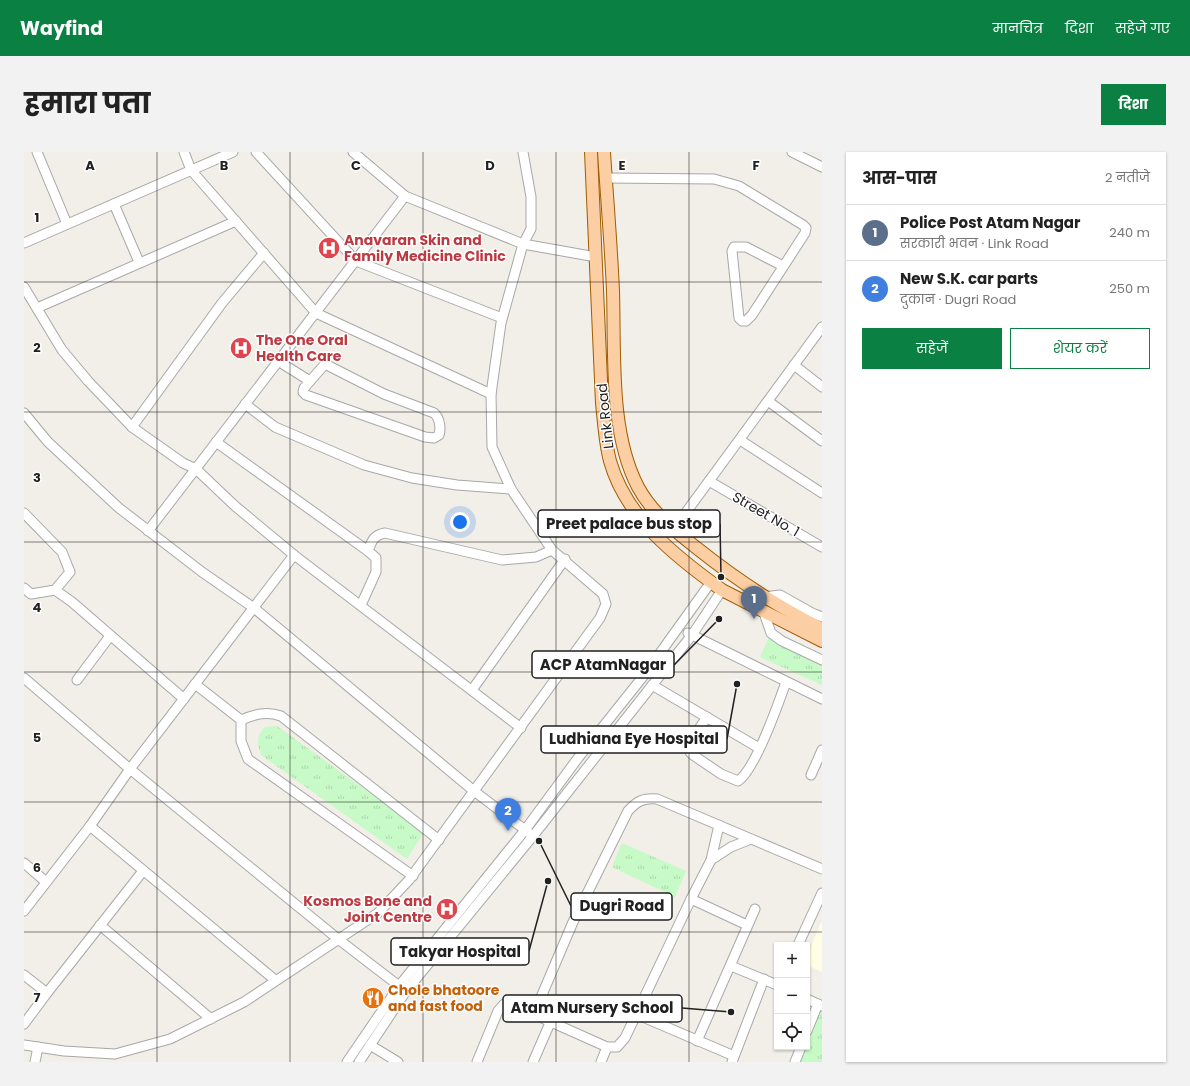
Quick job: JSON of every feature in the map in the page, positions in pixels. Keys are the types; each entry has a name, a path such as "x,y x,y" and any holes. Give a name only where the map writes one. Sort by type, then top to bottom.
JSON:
{"main road":[{"name":"Link Road","path":"590,152 602,403 610,461 627,498 648,529 666,547 711,582 722,590 822,641"},
{"name":"Link Road","path":"604,152 612,257 617,412 620,439 626,461 638,487 652,508 673,530 732,576 777,605 822,629"}],"street":[{"path":"37,152 67,224"},
{"path":"184,152 192,170 316,313 491,394"},
{"path":"24,243 233,152"},
{"path":"256,152 356,261 502,318"},
{"path":"353,152 405,196 522,244 596,257"},
{"path":"24,1045 64,1051 115,1054 170,1039 244,1002 378,913 412,876 600,618 606,604 603,594 565,559 558,556 552,550 512,489 492,447 491,394 502,318 522,244 531,229 532,197 523,152"},
{"path":"792,152 802,154 822,167"},
{"path":"606,178 714,179 739,186 806,228 805,233 749,319 744,321 740,320 732,251 734,247 746,247 783,266"},
{"path":"148,531 405,196"},
{"path":"114,204 139,262"},
{"path":"37,308 139,262 154,258 236,221"},
{"path":"132,427 222,303 264,253"},
{"path":"24,287 62,350 88,381 132,427 183,463 196,468 235,506 294,555 521,728"},
{"path":"673,530 822,328"},
{"path":"278,361 310,381"},
{"path":"327,364 384,394 434,414 438,418 440,434 436,437 425,436 306,395 303,390 310,381 321,366 327,364"},
{"path":"794,365 822,387"},
{"path":"768,401 822,441"},
{"path":"245,404 276,427 364,465 412,478 457,485 512,489"},
{"path":"24,413 48,442 119,508 148,531 254,608 474,791 533,836"},
{"path":"740,440 822,493"},
{"path":"216,442 376,558 376,572 361,606"},
{"name":"Street No. 1","path":"709,481 822,547"},
{"path":"24,513 62,552 70,572 55,590 31,594 24,588"},
{"path":"368,551 372,539 378,534 385,533 502,560 536,557 552,550"},
{"path":"24,911 90,826 130,769 294,555"},
{"path":"472,690 565,559"},
{"path":"347,1062 525,830 578,758 680,628 711,582"},
{"path":"55,590 72,602 184,699"},
{"path":"359,1062 403,989 533,836 692,635 722,590"},
{"path":"764,597 780,595 812,613 822,616"},
{"path":"763,610 771,633 782,641 822,660"},
{"path":"680,628 822,699"},
{"path":"77,680 110,636"},
{"path":"24,678 130,769 338,939 403,989"},
{"path":"707,717 692,738 690,752 721,774 732,779 739,780 759,748 786,682"},
{"path":"195,684 241,720"},
{"path":"652,685 759,748"},
{"path":"241,720 256,714 272,713 281,716 438,840"},
{"path":"241,720 240,741 248,759 412,876"},
{"path":"811,775 822,750"},
{"path":"533,1016 573,922 628,811 637,802 647,798 657,799 822,869"},
{"path":"477,1062 498,1011 504,1004 513,1006 607,1047 617,1047 636,1014 711,860 717,840 719,825"},
{"path":"90,826 275,980"},
{"path":"711,860 731,847 751,839"},
{"path":"24,863 46,882"},
{"path":"24,1024 143,871"},
{"path":"799,942 822,893"},
{"path":"691,899 747,925"},
{"path":"697,1041 755,909"},
{"path":"100,925 211,1019"},
{"path":"731,966 774,984"},
{"path":"24,975 47,993"},
{"path":"636,1014 733,1059 764,979"},
{"path":"810,1000 820,1005 810,1025"},
{"path":"533,1062 550,1023"},
{"path":"370,1045 398,1062"},
{"path":"35,1062 38,1047"},
{"path":"601,1062 607,1047"},
{"path":"794,1062 800,1050"}],"shaded area":[{"path":"822,920 822,972 810,966 810,949"}],"green space":[{"path":"771,633 822,656 822,685 760,657"},
{"path":"277,726 424,832 407,859 261,755 258,740 262,730 265,727"},
{"path":"622,843 686,871 675,897 612,867"},
{"path":"820,1010 822,1010 822,1062 800,1062 805,1050 810,1050 810,1036"}],"place":[{"name":"Anavaran Skin and Family Medicine Clinic","path":"329,248"},
{"name":"The One Oral Health Care","path":"241,348"},
{"name":"Preet palace bus stop","path":"721,577"},
{"name":"ACP AtamNagar","path":"719,619"},
{"name":"Police Post Atam Nagar","path":"754,619"},
{"name":"Ludhiana Eye Hospital","path":"737,684"},
{"name":"New S.K. car parts","path":"508,831"},
{"name":"Dugri Road","path":"539,841"},
{"name":"Takyar Hospital","path":"548,881"},
{"name":"Kosmos Bone and Joint Centre","path":"447,909"},
{"name":"Chole bhatoore and fast food","path":"373,998"},
{"name":"Atam Nursery School","path":"731,1012"}]}
